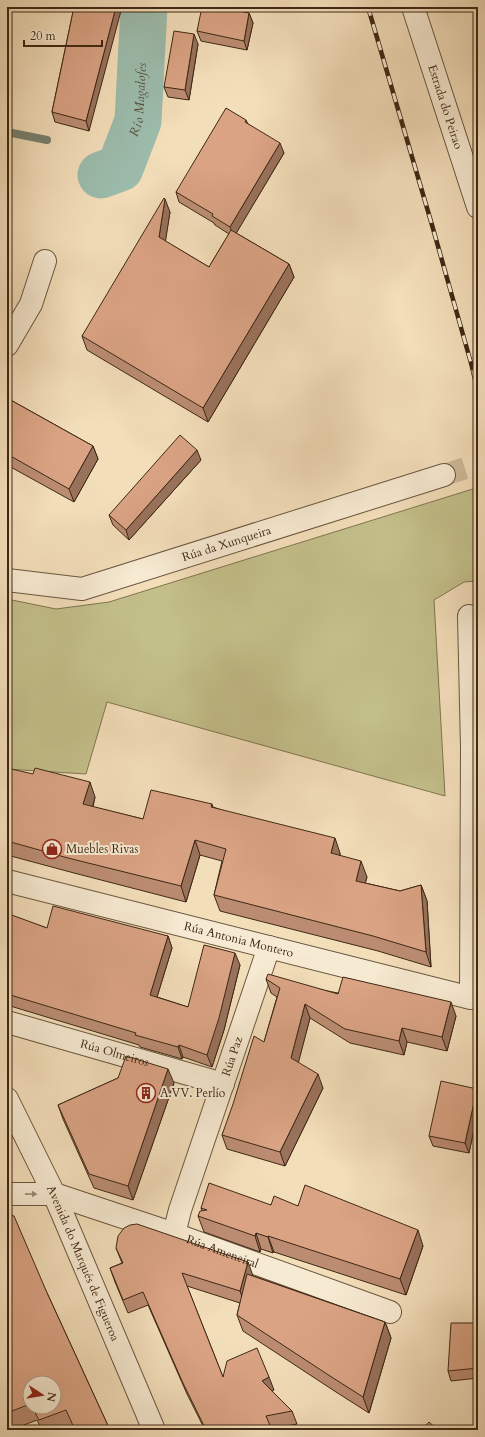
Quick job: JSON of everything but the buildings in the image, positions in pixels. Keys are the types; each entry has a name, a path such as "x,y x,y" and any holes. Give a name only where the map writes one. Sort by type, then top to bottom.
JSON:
{"street":[{"name":"Estrada do Peirao","path":"413,7 478,207"},
{"path":"7,345 31,304 45,261"},
{"name":"Rúa da Xunqueira","path":"7,580 82,589 444,475"},
{"name":"Rúa Antonia Montero","path":"7,881 471,998 472,748 469,616"},
{"name":"Rúa Paz","path":"174,1234 269,947"},
{"name":"Rúa Olmeiros","path":"7,1022 223,1084"},
{"name":"Avenida do Marqués de Figueroa","path":"7,1099 54,1194 154,1430"},
{"name":"Rúa Ameneiral","path":"7,1194 54,1194 174,1234 390,1312"}],"shaded area":[{"path":"476,488 478,495 478,581 464,582 434,600 445,796 107,702 86,774 7,769 7,599 56,609 109,602"}],"waterway":[{"name":"Río Magalofes","path":"101,175 120,168 138,121 144,7"},
{"name":"Río Magalofes","path":"7,132 47,140"}],"tunnel":[{"path":"444,475 478,464"}],"railway":[{"path":"368,7 432,225 478,392"}],"place":[{"name":"Muebles Rivas","path":"52,849"},
{"name":"A.VV. Perlío","path":"146,1093"}]}
